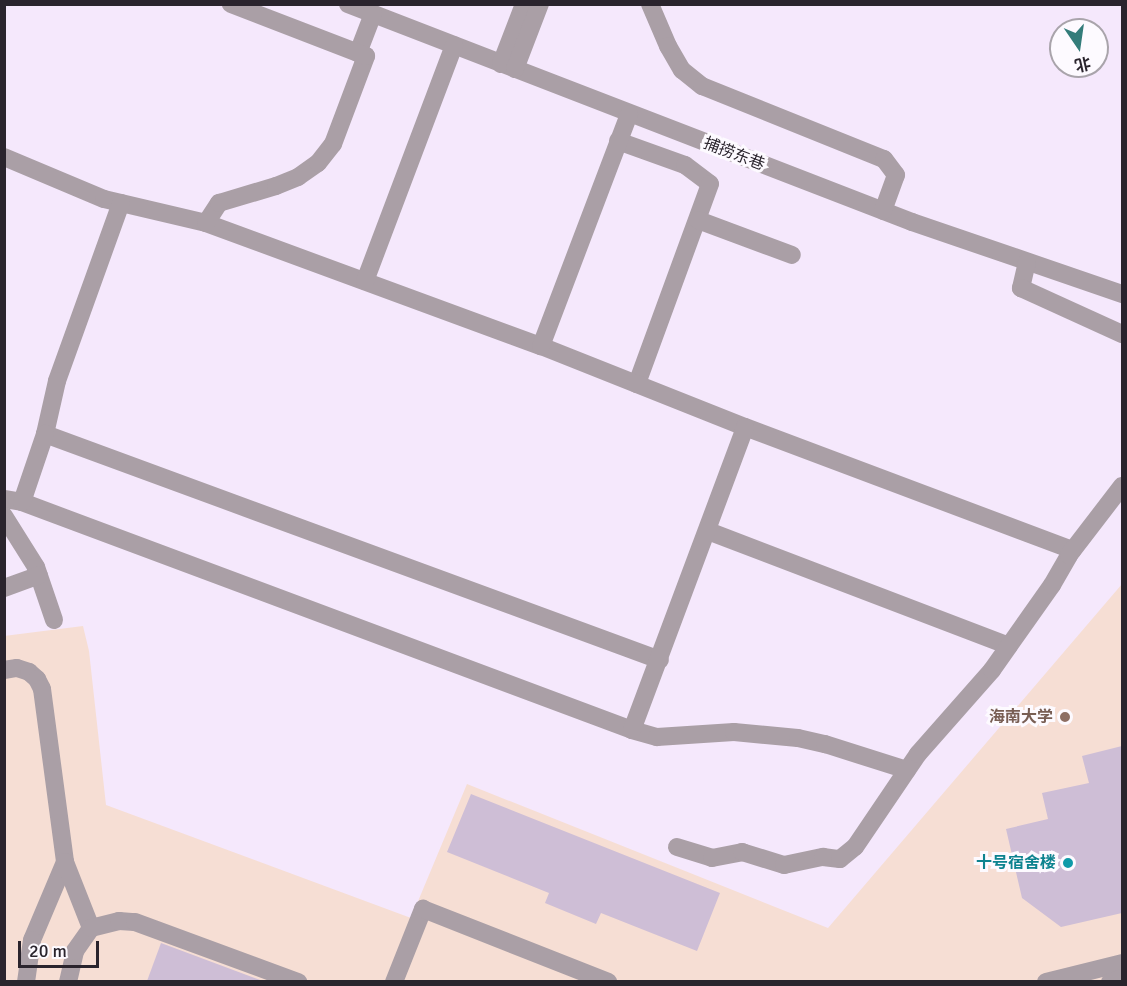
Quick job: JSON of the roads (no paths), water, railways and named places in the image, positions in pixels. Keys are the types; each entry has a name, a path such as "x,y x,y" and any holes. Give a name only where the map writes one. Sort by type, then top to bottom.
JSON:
{"street":[{"path":"206,223 219,203 276,186 298,177 318,163 333,144 366,56 231,4"},
{"name":"捕捞东巷","path":"348,4 883,211 1122,294"},
{"path":"508,67 524,4"},
{"path":"508,67 540,4"},
{"path":"650,4 668,46 682,70 702,86 884,159 896,175 883,211"},
{"path":"358,53 373,14"},
{"path":"365,281 454,45"},
{"path":"541,346 628,114"},
{"path":"618,141 685,165 710,184 637,384"},
{"path":"4,157 104,199 206,223 365,281 1073,550"},
{"path":"121,203 57,381 45,434 14,501 632,730 657,737 734,732 798,738 843,749 907,770"},
{"path":"698,220 792,255"},
{"path":"1027,262 1021,288 1122,334"},
{"path":"632,730 745,427"},
{"path":"45,434 660,660"},
{"path":"677,846 712,858 742,852 784,865 823,857 840,859 855,847 918,754 992,670 1073,550 1122,486"},
{"path":"4,516 39,575 54,620"},
{"path":"708,531 1009,646"},
{"path":"4,588 39,575"},
{"path":"4,670 16,668 29,672 37,679 42,689 65,862 91,928"},
{"path":"26,981 32,940 65,862"},
{"path":"394,981 423,909 608,981"},
{"path":"68,981 75,951 91,928 119,921 135,922 298,981"},
{"path":"1046,981 1122,963"},
{"path":"1110,981 1122,978"}],"place":[{"name":"海南大学","path":"1065,717"},
{"name":"十号宿舍楼","path":"1068,863"}]}
